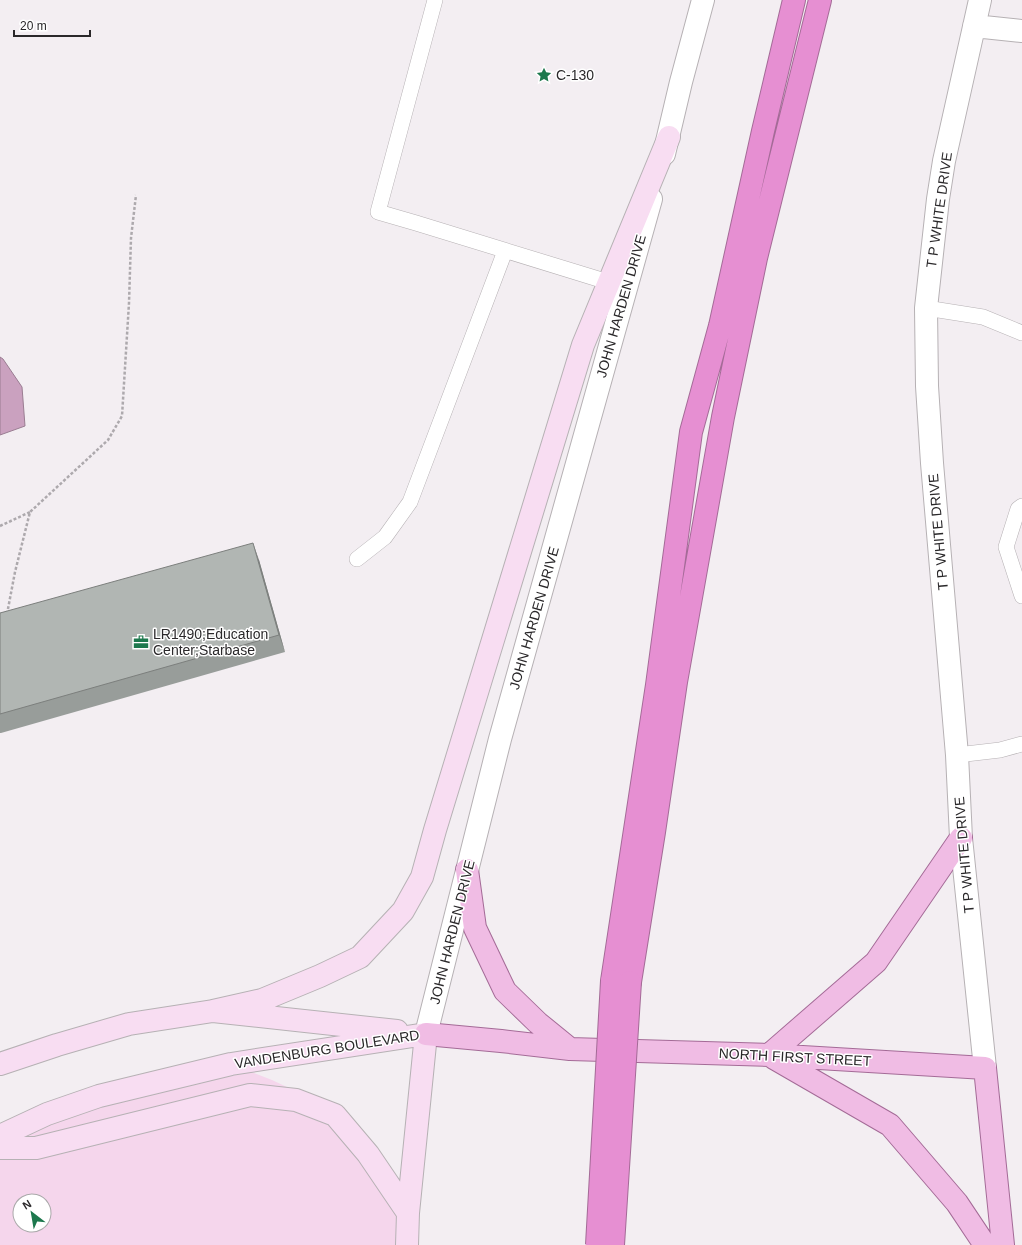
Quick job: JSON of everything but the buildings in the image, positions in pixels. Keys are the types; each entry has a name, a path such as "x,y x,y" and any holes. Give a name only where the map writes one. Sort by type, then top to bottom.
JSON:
{"highway":[{"path":"597,1245 621,982 656,693 692,432 720,326 763,131 794,0"},
{"path":"613,1245 621,982 654,832 676,682 723,417 756,258 820,0"}],"main road":[{"path":"213,1011 262,1000 360,958 403,912 422,877 583,345 669,137"},
{"path":"961,838 876,962 769,1055 890,1125 957,1202 985,1245"},
{"path":"467,870 475,928 505,991 538,1023 570,1049"},
{"name":"VANDENBURG BOULEVARD","path":"0,1064 57,1045 129,1024 213,1011 426,1034"},
{"name":"VANDENBURG BOULEVARD","path":"0,1136 47,1114 107,1094 231,1064 426,1034"},
{"name":"NORTH FIRST STREET","path":"426,1034 570,1049 769,1055 986,1068"},
{"name":"JOHN HARDEN DRIVE","path":"407,1245 408,1213 426,1034"},
{"path":"986,1068 1003,1245"},
{"path":"0,1148 36,1148 250,1095 296,1100 335,1115 368,1154 408,1213"}],"street":[{"name":"JOHN HARDEN DRIVE","path":"426,1034 504,723 669,137 681,82 703,0"},
{"name":"T P WHITE DRIVE","path":"980,0 944,160 938,199 926,308 927,386 932,463 957,755 961,838 986,1068"},
{"path":"974,26 1022,31"}],"lane":[{"path":"435,0 378,212 608,282"},
{"path":"357,559 385,537 410,502 505,251"},
{"path":"926,308 983,317 1022,333"},
{"path":"1022,506 1018,508 1006,547 1022,596"},
{"path":"957,755 1000,750 1022,744"}],"path":[{"path":"0,526 30,512 108,440 122,416 129,304 131,238 136,195"},
{"path":"6,617 15,572 30,512"}],"shaded area":[{"path":"0,357 3,359 22,387 25,426 0,435"},
{"path":"231,1064 272,1080 323,1104 408,1213 407,1245 0,1245 0,1136"}],"place":[{"name":"C-130","path":"544,75"},
{"name":"LR1490;Education Center;Starbase","path":"141,642"}]}
